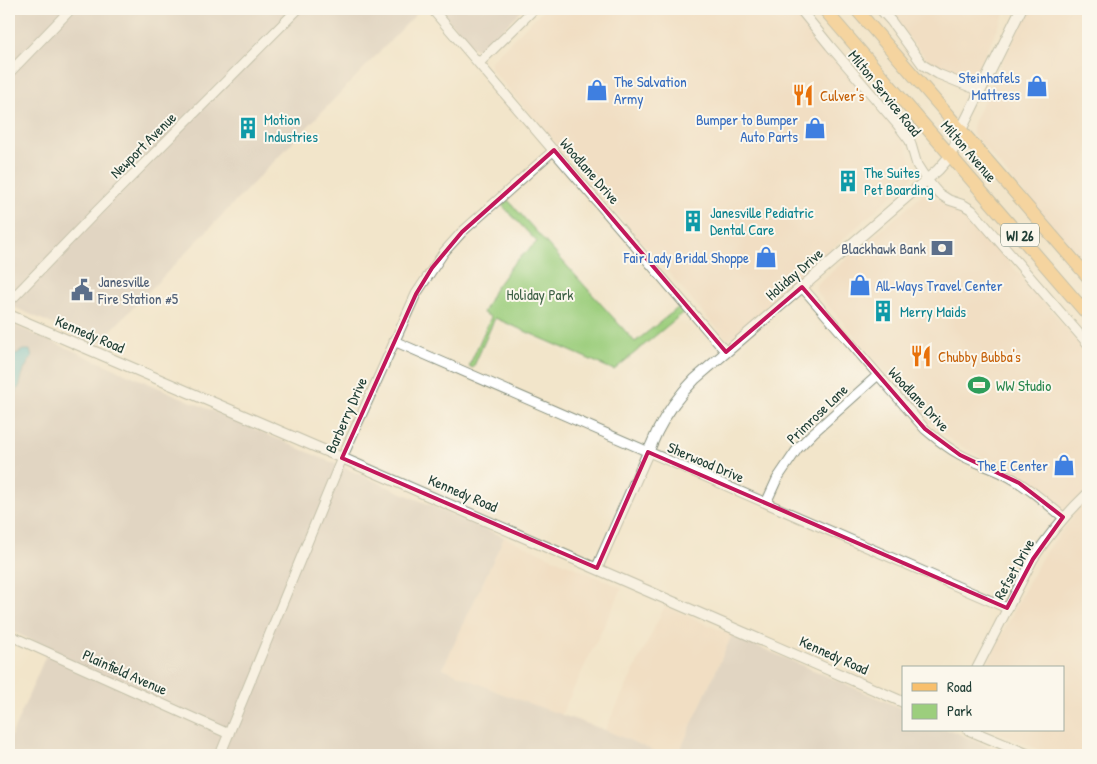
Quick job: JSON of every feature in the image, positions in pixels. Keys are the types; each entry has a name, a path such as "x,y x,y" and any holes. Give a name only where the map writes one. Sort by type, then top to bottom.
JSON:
{"main road":[{"name":"Milton Avenue","path":"824,9 1088,315"},
{"name":"Milton Avenue","path":"856,9 1088,277"}],"street":[{"path":"9,73 71,9"},
{"name":"Newport Avenue","path":"9,302 298,9"},
{"name":"Woodlane Drive","path":"432,9 726,352"},
{"path":"479,63 534,9"},
{"name":"Milton Service Road","path":"800,9 910,141 917,165 938,193 972,210 1088,344"},
{"path":"880,9 923,65 938,74 980,91"},
{"name":"Holiday Drive","path":"597,568 666,415 686,388 938,170 951,155 961,130 1021,9"},
{"name":"Barberry Drive","path":"220,755 342,458 416,294 444,252 462,232 554,150"},
{"name":"Woodlane Drive","path":"802,287 925,429 944,445 960,455 1019,483 1063,517"},
{"name":"Kennedy Road","path":"9,315 902,702"},
{"name":"Sherwood Drive","path":"394,341 1007,608"},
{"name":"Primrose Lane","path":"766,503 777,479 798,448 813,432 878,375"},
{"name":"Refset Drive","path":"978,666 1033,559 1063,517 1088,493"},
{"name":"Plainfield Avenue","path":"9,635 229,734"},
{"path":"974,732 1029,755"}],"highlighted area":[{"path":"554,150 726,352 802,287 925,429 960,455 1019,483 1063,517 1033,559 1007,608 648,452 597,568 342,458 416,294 432,268 462,232"}],"shaded area":[{"path":"9,9 421,9 98,344 9,305"},
{"path":"439,9 523,9 480,51 472,47"},
{"path":"544,9 790,9 899,134 909,155 915,172 914,176 733,337 727,339 491,69 490,62"},
{"path":"884,9 1007,9 975,75 969,80 933,66"},
{"path":"1028,9 1088,9 1088,269 973,134 973,123"},
{"path":"924,194 966,213 1088,353 1088,755 1051,755 998,732 1064,732 1064,666 986,666 1041,559 1073,517 1027,480 961,446 944,435 923,414 815,290 817,284"},
{"path":"9,323 504,537 443,668 500,693 605,730 664,755 9,755 9,741 49,648 9,630"},
{"path":"504,537 622,588 561,715 500,693 443,668"},
{"path":"665,606 732,635 678,755 664,755 605,730"},
{"path":"732,635 902,709 902,732 956,732 1008,755 678,755"}],"green space":[{"name":"Holiday Park","path":"508,200 635,342 679,307 684,312 614,370 495,318 473,368 469,366 491,317 483,313 494,290 513,264 537,242 502,205"}],"water":[{"path":"23,350 30,350 32,357 24,371 18,388 15,393 9,396 9,353 16,354"}],"place":[{"name":"Steinhafels Mattress","path":"1037,86"},
{"name":"The Salvation Army","path":"597,90"},
{"name":"Culver's","path":"803,95"},
{"name":"Motion Industries","path":"248,128"},
{"name":"Bumper to Bumper Auto Parts","path":"815,128"},
{"name":"The Suites Pet Boarding","path":"848,181"},
{"name":"Janesville Pediatric Dental Care","path":"693,221"},
{"name":"Blackhawk Bank","path":"942,248"},
{"name":"Fair Lady Bridal Shoppe","path":"766,257"},
{"name":"All-Ways Travel Center","path":"860,285"},
{"name":"Janesville Fire Station #5","path":"82,290"},
{"name":"Merry Maids","path":"883,311"},
{"name":"Chubby Bubba's","path":"921,356"},
{"name":"WW Studio","path":"979,385"},
{"name":"The E Center","path":"1064,465"}]}
